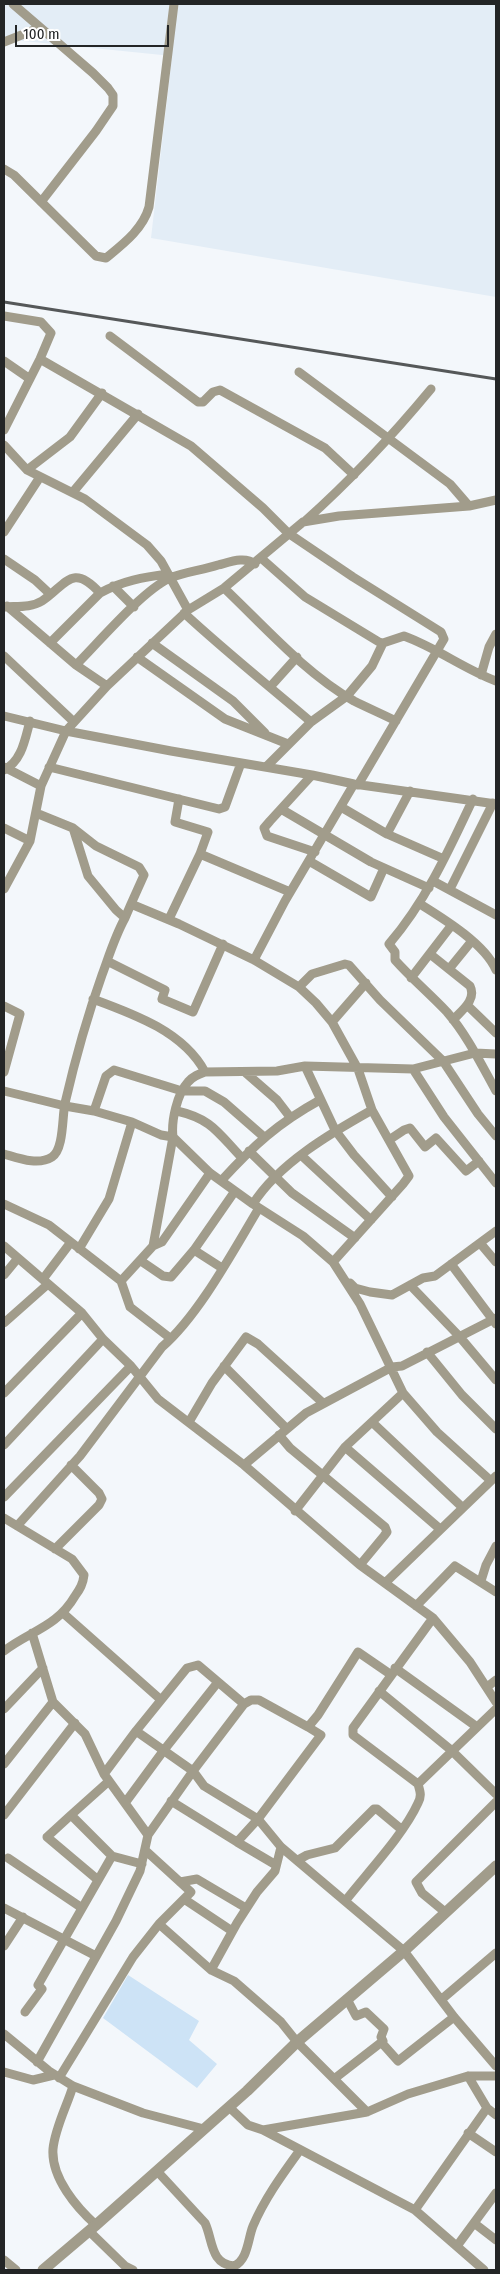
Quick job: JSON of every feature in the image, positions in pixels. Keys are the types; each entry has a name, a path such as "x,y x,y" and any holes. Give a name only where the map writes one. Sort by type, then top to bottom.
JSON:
{"street":[{"path":"13,4 108,88 113,95 113,106 96,132 41,202"},
{"path":"4,169 14,175 96,256 101,258 112,253 142,224 149,207 174,4"},
{"path":"4,42 39,28"},
{"path":"4,316 41,322 51,333 40,359 4,428"},
{"path":"110,336 198,402 203,402 213,392 220,390 325,448 354,475"},
{"path":"40,359 191,446 263,508 288,533 353,577 441,632 444,639 396,721 323,836 290,892 254,960"},
{"path":"4,361 30,379"},
{"path":"299,372 450,484 468,506"},
{"path":"4,889 30,841 41,786 66,731 107,686 186,612 224,588 258,561 354,475 431,389"},
{"path":"27,470 70,437 102,394"},
{"path":"73,492 138,414"},
{"path":"4,445 27,470 73,492 117,521 147,545 161,562 186,612 221,647 311,722"},
{"path":"4,532 40,477"},
{"path":"303,522 338,516 468,506 496,500"},
{"path":"4,560 35,580 50,594"},
{"path":"50,644 100,593 113,586 143,577 169,576 245,560 258,561 305,597 384,643"},
{"path":"76,665 134,607 169,576"},
{"path":"5,607 36,604 72,578 84,580 100,593"},
{"path":"113,586 134,607"},
{"path":"224,588 297,657 347,696 396,721"},
{"path":"5,607 76,665 107,686"},
{"path":"481,675 489,648 496,634"},
{"path":"266,767 311,722 347,696 372,666 384,643 404,636 438,650 481,675 496,681"},
{"path":"152,643 233,701 267,736"},
{"path":"4,656 74,722"},
{"path":"270,687 297,657"},
{"path":"137,658 225,719 288,744"},
{"path":"4,716 66,731 312,775 356,785 473,799 494,804 450,889"},
{"path":"30,721 21,750 5,769 41,786"},
{"path":"49,767 222,809 228,802 241,763"},
{"path":"312,775 264,828 267,836 315,852"},
{"path":"387,834 410,791"},
{"path":"473,799 420,904 411,919 389,944 395,952 395,960 452,1020 475,1053 496,1091"},
{"path":"169,919 200,854 208,832 175,822 179,800"},
{"path":"341,807 387,834 444,859"},
{"path":"281,809 323,836 384,868 450,889 496,915"},
{"path":"4,1154 26,1161 40,1161 52,1157 59,1149 64,1106 75,1059 93,999 106,961 144,875 140,867 96,846 73,828 36,812"},
{"path":"4,828 30,841"},
{"path":"73,828 88,876 125,918"},
{"path":"200,854 290,892"},
{"path":"309,861 371,897 384,868"},
{"path":"131,904 169,919 254,960 299,988 332,1022 358,1069 372,1110 409,1176 333,1262"},
{"path":"420,904 486,954 496,970"},
{"path":"411,978 451,926"},
{"path":"449,969 471,942"},
{"path":"106,961 165,990 162,999 193,1012 223,944"},
{"path":"430,954 470,986 472,997 452,1020"},
{"path":"299,988 312,974 345,964 354,968 380,1000 443,1062 478,1114 496,1136"},
{"path":"332,1022 366,983"},
{"path":"93,999 132,1014 162,1030 193,1054 206,1072"},
{"path":"467,1005 496,1033"},
{"path":"4,1006 20,1014 4,1072"},
{"path":"121,1281 141,1261 152,1246 173,1137 172,1126 182,1091 196,1075 206,1072 246,1073 277,1071 305,1066 358,1069 413,1069 475,1053 496,1054"},
{"path":"305,1066 336,1130 354,1155 392,1197"},
{"path":"413,1069 444,1117 496,1183"},
{"path":"94,1111 106,1076 114,1070 182,1091 204,1091 224,1102 264,1137"},
{"path":"246,1073 277,1100 290,1117"},
{"path":"4,1093 94,1111 132,1122 161,1135 173,1137 220,1181 304,1236 333,1262 360,1304 403,1393 437,1432 493,1478 385,1584"},
{"path":"220,1181 264,1137 290,1117 320,1100"},
{"path":"17,1526 71,1465 141,1378 170,1338 178,1332 222,1268 256,1206 276,1176 336,1130 372,1110"},
{"path":"177,1111 203,1119 213,1126 242,1158"},
{"path":"79,1249 109,1199 132,1122"},
{"path":"389,1140 410,1128 425,1147 436,1138 466,1171 479,1161"},
{"path":"249,1151 292,1193 355,1238"},
{"path":"302,1156 371,1220"},
{"path":"152,1246 162,1242 210,1173"},
{"path":"141,1261 163,1276 171,1277 194,1250 235,1192"},
{"path":"4,1204 49,1226 121,1281 130,1307 170,1338"},
{"path":"345,1278 355,1288 382,1295 392,1295 423,1278 436,1276 496,1231"},
{"path":"4,1323 46,1282 71,1242"},
{"path":"480,1243 496,1262"},
{"path":"4,1246 82,1313 103,1339 131,1366 158,1399 244,1465 360,1566 433,1618 470,1662 496,1702"},
{"path":"194,1250 222,1268"},
{"path":"4,1275 18,1258"},
{"path":"244,1465 286,1428 324,1403 392,1367 402,1366 459,1336 495,1320 451,1264"},
{"path":"410,1285 459,1336 496,1380"},
{"path":"4,1393 82,1313"},
{"path":"189,1422 244,1338 249,1338 324,1403"},
{"path":"4,1445 103,1339"},
{"path":"427,1352 462,1395 496,1429"},
{"path":"4,1497 131,1366"},
{"path":"224,1366 286,1428"},
{"path":"296,1511 322,1473 345,1447 403,1393"},
{"path":"372,1423 462,1507"},
{"path":"278,1435 290,1448 385,1526 387,1532 360,1566"},
{"path":"345,1447 440,1529"},
{"path":"55,1549 99,1505 102,1499 100,1493 71,1465"},
{"path":"4,1518 72,1559 84,1575 84,1583 63,1614 52,1623 17,1641 4,1651"},
{"path":"481,1581 486,1565 496,1546"},
{"path":"416,1606 455,1566 496,1592"},
{"path":"63,1614 160,1699"},
{"path":"346,1900 401,1829 419,1802 421,1793 418,1784 353,1735 353,1728 433,1618"},
{"path":"32,1633 53,1702 75,1723 89,1741 107,1778 148,1836"},
{"path":"308,1727 318,1715 358,1652 393,1671 477,1727"},
{"path":"98,1880 47,1837 107,1778 136,1731 160,1699 187,1668 192,1665 198,1665 244,1704"},
{"path":"4,1709 43,1668"},
{"path":"487,1687 496,1680"},
{"path":"125,1803 218,1682"},
{"path":"379,1691 451,1750 496,1794"},
{"path":"37,2062 116,1921 142,1864 148,1836 171,1800 244,1704 251,1700 259,1700 321,1735 258,1819 237,1842"},
{"path":"4,1764 53,1702"},
{"path":"418,1784 451,1750 496,1709"},
{"path":"4,1815 75,1723"},
{"path":"136,1731 193,1771 204,1786 258,1819 281,1847 404,1950 454,2017 496,2066"},
{"path":"171,1800 276,1865"},
{"path":"445,1912 422,1893 416,1882 496,1802"},
{"path":"298,1860 307,1855 336,1848 374,1809 377,1809 401,1829"},
{"path":"71,1815 112,1856 142,1864"},
{"path":"211,1970 246,1908 274,1871 281,1847"},
{"path":"4,2072 33,2080 57,2076 133,1957 159,1924 191,1892 145,1850"},
{"path":"25,2012 42,1989 38,1985 112,1856"},
{"path":"8,1858 82,1908"},
{"path":"43,2270 204,2130 297,2042 404,1950 496,1866"},
{"path":"180,1882 197,1879 246,1908"},
{"path":"184,1900 232,1931"},
{"path":"4,1908 96,1956"},
{"path":"4,1946 23,1917"},
{"path":"159,1924 211,1970 234,1980 281,2022 297,2042 367,2112"},
{"path":"442,1999 496,1954"},
{"path":"334,2079 382,2042 384,2029 366,2012 356,2016 347,1999"},
{"path":"382,2042 398,2062 454,2017"},
{"path":"4,2034 37,2062 73,2086 159,2118 204,2130"},
{"path":"263,2130 367,2112 408,2094 468,2076 496,2076"},
{"path":"468,2076 487,2108 496,2115"},
{"path":"73,2086 53,2150 55,2166 61,2182 93,2228 127,2269"},
{"path":"230,2106 248,2125 263,2130 415,2210 484,2270"},
{"path":"415,2210 487,2108"},
{"path":"468,2133 496,2152"},
{"path":"157,2171 205,2223 214,2254 220,2262 234,2266 239,2264 245,2252 252,2227 268,2193 300,2150"},
{"path":"457,2246 496,2193"},
{"path":"474,2223 496,2240"},
{"path":"4,2260 16,2270"}],"shaded area":[{"path":"4,4 496,4 496,297 151,238 172,56 4,39"},
{"path":"128,1975 199,2021 189,2040 217,2064 197,2088 103,2018"}],"railway":[{"path":"4,302 496,379"}]}
